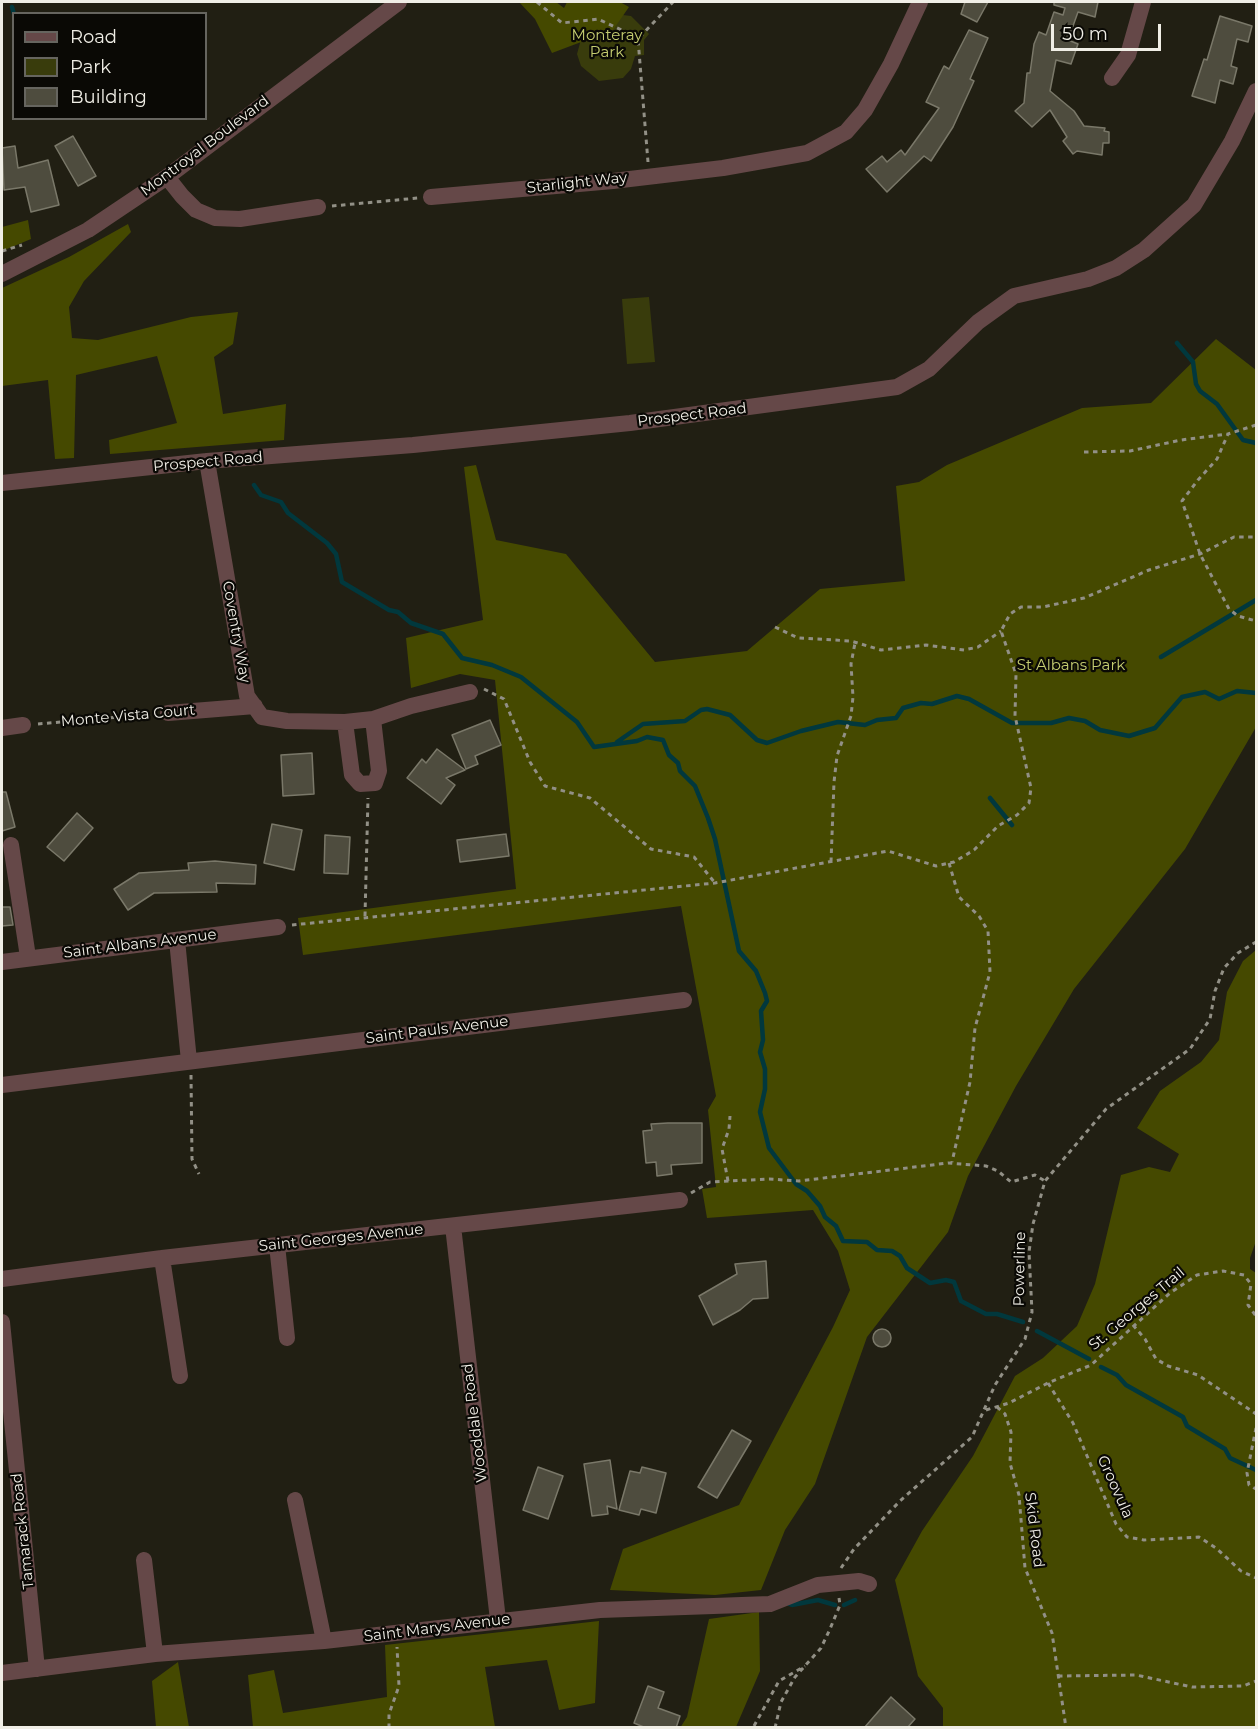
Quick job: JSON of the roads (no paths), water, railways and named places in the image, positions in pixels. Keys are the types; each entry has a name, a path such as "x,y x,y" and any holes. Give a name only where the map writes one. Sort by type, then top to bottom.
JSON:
{"street":[{"name":"Montroyal Boulevard","path":"2,274 88,230 167,177 399,2"},
{"name":"Starlight Way","path":"431,197 648,176 792,158 817,149 846,132 865,110 921,2"},
{"path":"1112,78 1128,55 1143,2"},
{"name":"Prospect Road","path":"2,483 207,461 413,446 630,423 877,392 897,387 929,369 978,322 1014,296 1088,279 1116,268 1144,250 1194,205 1232,141 1257,91"},
{"path":"167,177 196,210 215,218 240,219 318,207"},
{"name":"Coventry Way","path":"207,461 247,696 255,706"},
{"path":"255,706 262,717 287,721 345,722 373,719 411,706 470,692"},
{"name":"Monte Vista Court","path":"168,713 255,706"},
{"path":"345,722 352,775 360,784 375,783 378,771 373,719"},
{"path":"2,728 23,725"},
{"path":"11,845 28,957"},
{"name":"Saint Albans Avenue","path":"2,962 278,927"},
{"path":"177,940 189,1060"},
{"name":"Saint Pauls Avenue","path":"2,1085 684,1000"},
{"name":"Saint Georges Avenue","path":"2,1279 162,1258 680,1200"},
{"name":"Wooddale Road","path":"453,1227 498,1620"},
{"path":"277,1245 287,1338"},
{"path":"162,1258 180,1376"},
{"name":"Tamarack Road","path":"2,1322 38,1669"},
{"path":"296,1500 324,1641"},
{"path":"144,1560 155,1654"},
{"name":"Saint Marys Avenue","path":"2,1673 155,1654 395,1634 498,1620 600,1610 770,1604 818,1585 859,1581 869,1584"}],"waterway":[{"path":"12,7 13,12"},
{"path":"1177,343 1193,362 1196,384 1200,391 1217,404 1243,440 1256,443"},
{"path":"254,485 261,495 281,502 288,513 327,543 336,554 342,582 389,610 398,612 411,623 443,634 462,658 492,665 521,677 577,722 594,747 637,741 647,737 663,740 669,755 678,763 680,771 695,786 708,818 715,839 739,951 756,971 765,993 767,1001 761,1011 763,1040 760,1052 765,1069 765,1089 760,1112 769,1148 796,1184 807,1191 820,1206 825,1217 836,1226 843,1241 867,1242 877,1250 892,1251 900,1256 907,1268 930,1283 946,1280 954,1282 961,1301 986,1314 997,1314 1023,1322"},
{"path":"1161,657 1256,600"},
{"path":"617,742 643,724 685,721 701,710 707,709 730,715 757,740 767,743 801,731 838,722 865,725 877,720 896,718 903,708 921,703 932,704 957,696 969,699 1012,723 1051,723 1069,718 1085,721 1100,730 1129,736 1155,728 1182,697 1205,692 1219,699 1237,691 1256,693"},
{"path":"990,798 1012,825"},
{"path":"1037,1331 1089,1359"},
{"path":"1101,1367 1117,1375 1126,1385 1183,1417 1187,1426 1225,1449 1230,1458 1256,1470"},
{"path":"787,1603 792,1605 818,1600 835,1605"},
{"path":"844,1605 855,1600"}],"park label":[{"name":"Monteray Park","path":"607,44"},
{"name":"St Albans Park","path":"1071,666"}]}
